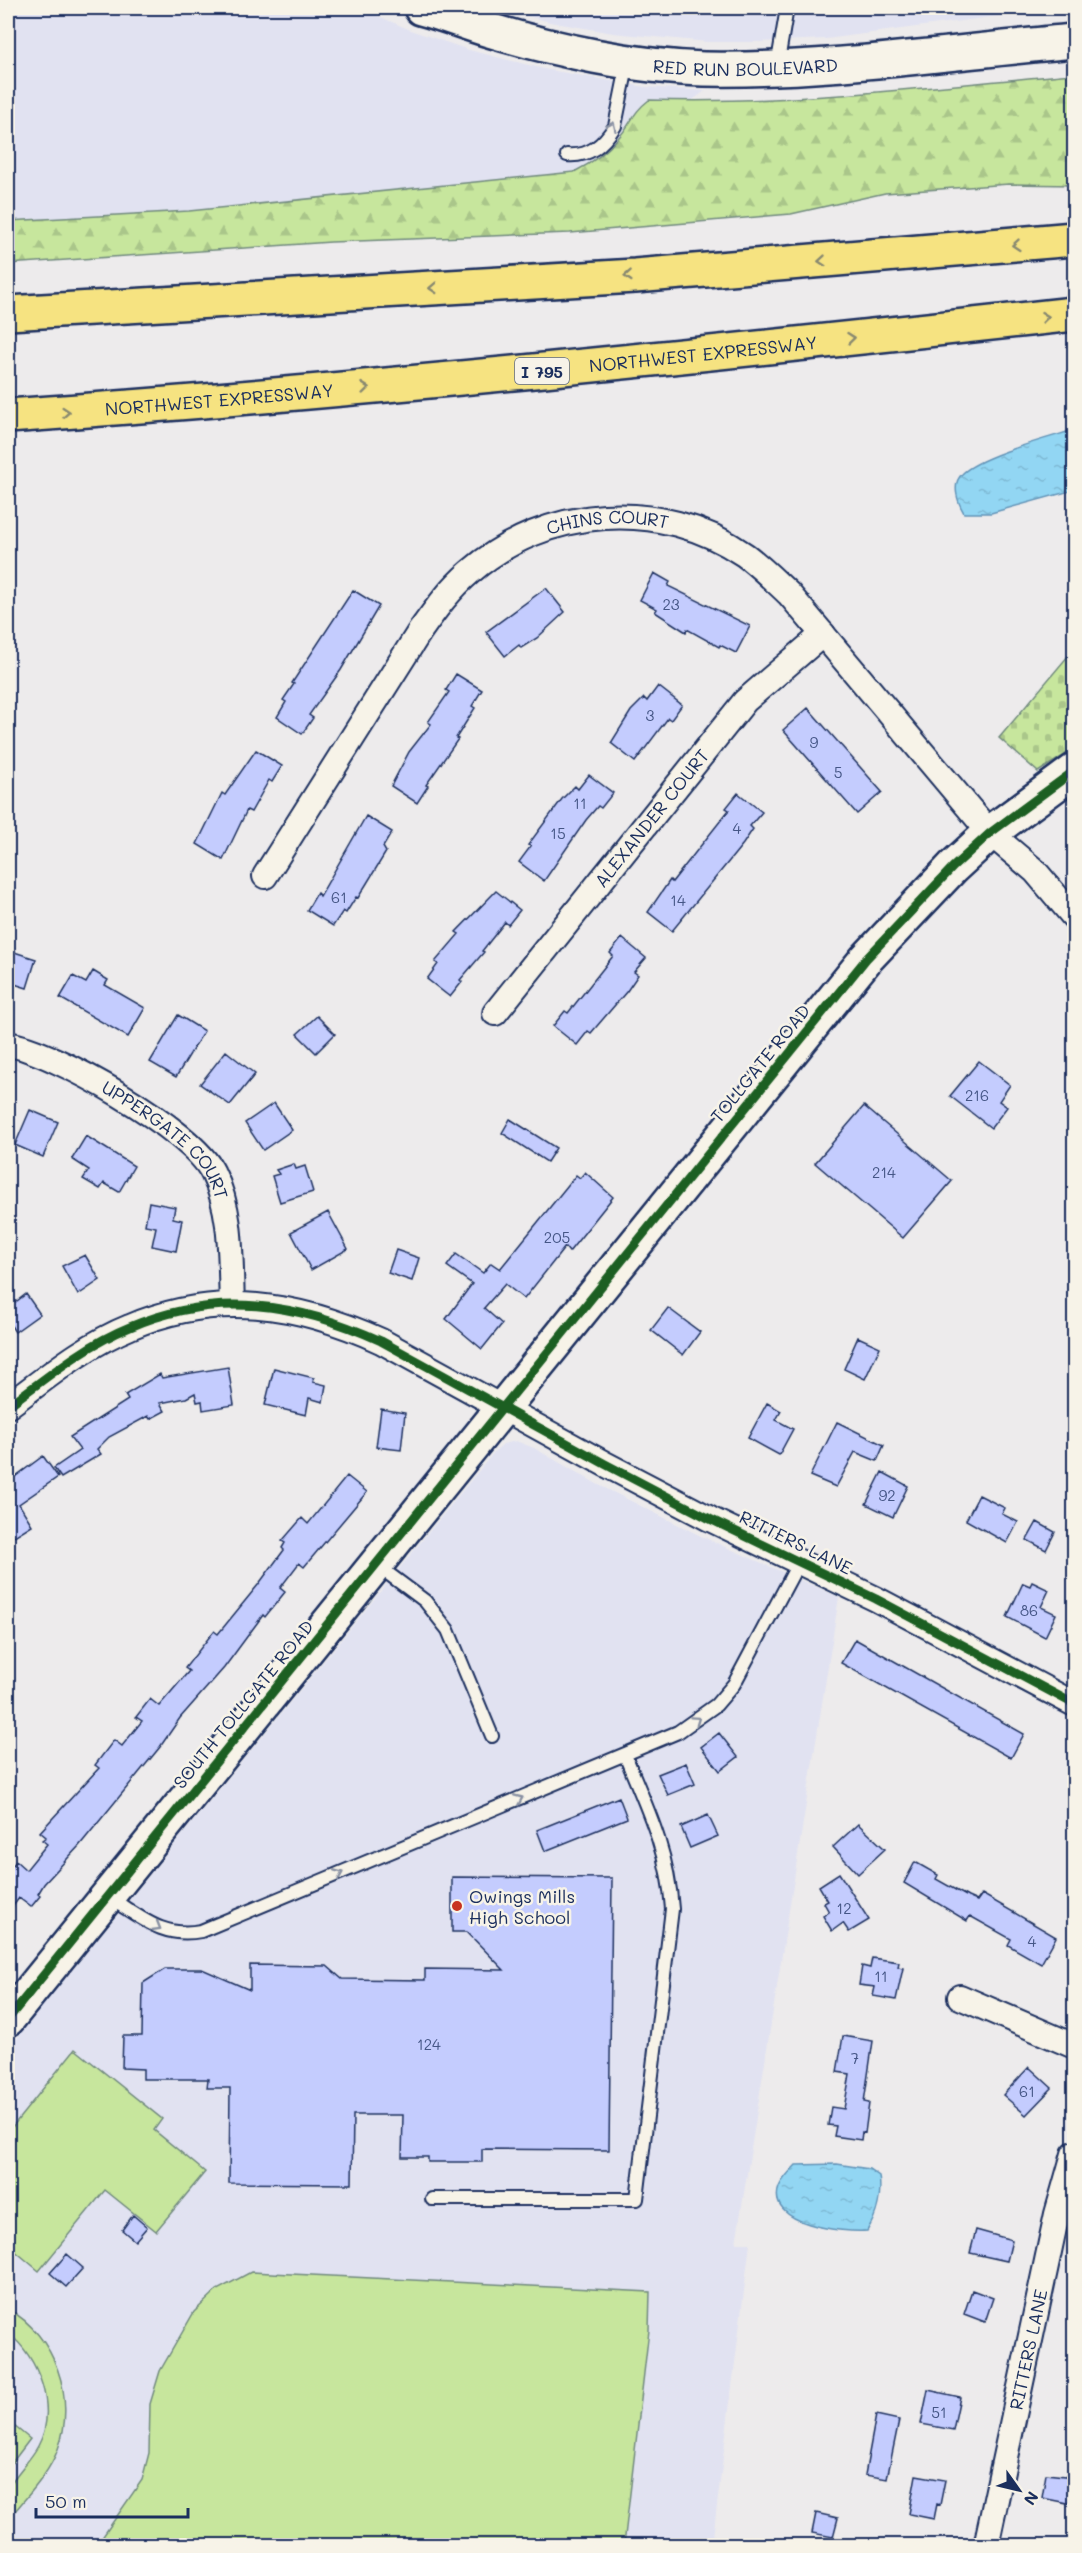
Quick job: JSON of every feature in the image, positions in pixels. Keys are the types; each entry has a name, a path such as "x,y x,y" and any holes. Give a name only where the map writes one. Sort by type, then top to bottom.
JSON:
{"highway":[{"path":"8,313 635,276 1074,239"},
{"name":"NORTHWEST EXPRESSWAY","path":"8,416 288,396 1074,314"}],"street":[{"name":"RED RUN BOULEVARD","path":"421,8 524,40 628,60 704,69 777,68 1074,41"},
{"name":"CHINS COURT","path":"265,876 444,599 470,572 528,534 563,522 633,515 693,529 743,554 766,572 823,634 990,832 1035,871 1074,917"},
{"name":"ALEXANDER COURT","path":"495,1013 733,716 779,670 823,634"},
{"name":"TOLLGATE ROAD","path":"504,1409 866,959 953,867 990,832 1074,771"},
{"name":"UPPERGATE COURT","path":"8,1044 55,1058 167,1125 199,1152 219,1185 228,1219 232,1303"},
{"name":"RITTERS LANE","path":"8,1406 66,1364 129,1327 157,1317 232,1303 279,1308 346,1325 710,1519 876,1599 1074,1704"},
{"name":"SOUTH TOLLGATE ROAD","path":"8,2019 504,1409"},
{"path":"960,1996 1074,2046"},
{"name":"RITTERS LANE","path":"986,2546 1057,2214 1074,2154"}],"lane":[{"path":"777,68 787,8"},
{"path":"567,155 580,156 594,150 610,134 615,126 628,60"},
{"path":"107,1897 166,1932 184,1935 201,1931 678,1732 716,1705 734,1684 799,1562"},
{"path":"376,1566 424,1601 448,1630 492,1736"},
{"path":"432,2199 637,2199 672,1909 670,1881 664,1851 625,1755"}],"shaded area":[{"path":"8,8 359,8 413,31 469,50 544,69 645,87 705,91 561,195 8,232"},
{"path":"499,8 1058,8 826,39 708,42 613,33 550,22"},
{"name":"Owings Mills High School","path":"516,1441 534,1448 597,1484 703,1537 839,1597 736,2243 750,2243 712,2545 8,2546 8,2049 494,1452 503,1444"}],"green space":[{"path":"1074,74 1074,185 1009,184 885,193 791,214 570,233 331,242 8,264 8,221 189,211 574,172 609,148 639,109 649,100 755,100 808,97"},
{"path":"1074,649 1074,749 1038,772 999,738"},
{"path":"75,2049 162,2119 154,2130 205,2172 156,2231 105,2190 39,2271 8,2245 8,2132"},
{"path":"251,2272 650,2292 649,2330 624,2545 97,2545 142,2480 149,2453 150,2404 160,2371 194,2312 217,2290"},
{"path":"8,2309 24,2320 49,2352 58,2370 65,2410 63,2430 54,2459 42,2478 8,2520 6,2499 8,2488 38,2446 44,2432 46,2416 42,2385 36,2370 29,2356 8,2333"},
{"path":"8,2421 30,2439 8,2468"}],"water":[{"path":"1074,430 1074,490 991,513 964,513 956,488 959,478 971,467 1015,448"},
{"path":"837,2164 869,2169 879,2176 878,2205 867,2231 825,2228 809,2224 784,2210 778,2200 780,2184 796,2165"}],"building":[{"path":"654,573 670,582 668,586 750,626 736,653 720,645 719,647 687,629 686,632 655,612 657,609 640,600"},
{"path":"546,588 565,612 537,638 521,648 519,645 505,656 486,632"},
{"path":"353,590 379,606 341,670 309,715 313,718 302,734 277,717 286,702 283,700"},
{"path":"456,674 482,690 472,706 475,708 456,738 458,739 426,785 428,786 417,803 391,786 409,752 431,724 428,722 449,692 446,690"},
{"path":"658,686 682,705 671,720 668,718 635,762 611,743 631,711 644,698 647,701"},
{"path":"808,708 882,792 857,814 783,730"},
{"path":"256,750 282,766 272,782 269,780 251,812 247,810 223,860 197,844 222,793 225,795"},
{"path":"589,775 613,793 601,808 598,806 586,820 544,881 519,862 531,846 528,845 562,799 575,786 578,789"},
{"path":"738,793 762,812 750,826 753,829 743,844 672,931 648,912 670,880 672,882 729,810 726,808"},
{"path":"366,816 392,832 383,847 386,852 358,898 356,897 346,913 343,911 333,926 307,910 317,893 320,896"},
{"path":"496,891 520,910 508,925 505,922 460,980 462,982 450,997 427,979 438,964 435,962 459,934 456,932"},
{"path":"622,938 646,958 634,972 638,975 627,991 591,1033 588,1031 577,1045 553,1026 565,1011 568,1013 613,956 610,953"},
{"path":"8,950 36,959 27,988 8,982"},
{"path":"93,971 108,980 105,985 145,1008 128,1037 60,998 73,976 86,983"},
{"path":"178,1015 204,1031 176,1077 150,1062"},
{"path":"317,1016 335,1034 316,1053 297,1034"},
{"path":"226,1051 255,1074 230,1105 200,1084"},
{"path":"979,1061 1010,1085 999,1101 1007,1107 991,1128 950,1096"},
{"path":"274,1103 292,1130 263,1150 245,1123"},
{"path":"864,1106 952,1181 903,1238 815,1163"},
{"path":"30,1110 58,1122 43,1157 15,1145"},
{"path":"510,1119 556,1148 547,1162 502,1133"},
{"path":"86,1136 134,1166 119,1192 104,1183 100,1189 83,1179 89,1170 72,1159"},
{"path":"294,1164 296,1169 305,1166 313,1192 280,1202 272,1176 279,1174 276,1170"},
{"path":"585,1172 613,1197 569,1252 565,1247 524,1299 505,1284 484,1308 502,1324 482,1349 446,1319 472,1284 447,1266 456,1254 483,1273 491,1263 500,1269 576,1175 580,1178"},
{"path":"149,1202 175,1207 173,1218 182,1220 176,1251 152,1246 156,1227 145,1225"},
{"path":"328,1212 348,1249 311,1270 291,1232"},
{"path":"396,1250 419,1258 412,1281 388,1273"},
{"path":"85,1255 100,1280 78,1295 62,1266"},
{"path":"26,1294 40,1314 15,1332 8,1321 8,1308"},
{"path":"668,1308 700,1332 683,1355 651,1330"},
{"path":"858,1337 880,1347 865,1379 844,1369"},
{"path":"228,1367 234,1405 203,1410 202,1401 197,1402 195,1393 186,1398 160,1403 165,1411 150,1419 148,1416 109,1437 97,1449 101,1454 61,1478 54,1468 80,1450 70,1437 128,1400 125,1395 160,1374 162,1378"},
{"path":"274,1368 314,1378 313,1382 326,1385 323,1402 309,1398 306,1415 265,1405"},
{"path":"767,1403 781,1411 776,1420 793,1429 779,1455 748,1438"},
{"path":"381,1409 405,1413 401,1450 376,1447"},
{"path":"837,1422 884,1445 877,1461 855,1452 836,1487 810,1476"},
{"path":"43,1456 58,1477 19,1504 32,1525 8,1540 8,1482"},
{"path":"882,1472 908,1486 893,1517 866,1504"},
{"path":"347,1476 367,1492 304,1567 299,1563 280,1588 285,1592 265,1617 263,1615 224,1668 180,1718 160,1747 79,1846 44,1884 38,1894 40,1896 31,1907 19,1898 8,1913 8,1872 16,1861 26,1870 47,1844 42,1840 46,1837 40,1832 99,1768 95,1765 114,1740 122,1746 142,1721 136,1717 150,1699 159,1706 189,1671 185,1668 214,1631 218,1634 258,1585 284,1550 282,1548 285,1543 282,1541 302,1518 308,1524"},
{"path":"979,1495 1005,1508 1002,1514 1018,1522 1007,1543 966,1520"},
{"path":"1037,1522 1055,1532 1046,1550 1027,1540"},
{"path":"1032,1582 1049,1590 1041,1607 1056,1614 1045,1637 1007,1617 1023,1583 1030,1586"},
{"path":"855,1639 1024,1734 1011,1758 841,1663"},
{"path":"719,1733 738,1757 720,1771 701,1747"},
{"path":"686,1763 695,1784 668,1795 658,1774"},
{"path":"619,1797 627,1818 545,1851 537,1830"},
{"path":"708,1815 718,1836 690,1848 681,1827"},
{"path":"858,1824 885,1849 858,1874 833,1847"},
{"path":"915,1862 938,1875 936,1879 968,1897 977,1901 982,1894 1056,1937 1041,1964 1008,1945 1011,1939 970,1916 967,1921 904,1883"},
{"path":"839,1873 869,1920 849,1932 843,1923 832,1931 823,1916 829,1912 824,1903 828,1901 819,1886"},
{"path":"452,1877 612,1878 609,2150 482,2149 482,2162 428,2162 428,2157 402,2157 403,2115 353,2115 352,2184 229,2183 230,2088 207,2088 208,2079 143,2079 143,2069 122,2068 123,2036 142,2036 143,1983 165,1969 202,1969 250,1990 250,1965 327,1966 342,1979 425,1980 425,1969 504,1970 467,1932 452,1932"},
{"path":"872,1958 899,1962 898,1967 903,1968 896,2000 873,1996 875,1987 859,1985 862,1966 870,1968"},
{"path":"843,2036 873,2041 864,2102 869,2103 865,2133 862,2132 861,2140 834,2136 836,2126 828,2125 831,2107 844,2109 850,2074 837,2072"},
{"path":"1029,2067 1052,2088 1026,2115 1003,2095"},
{"path":"133,2215 147,2227 135,2241 122,2230"},
{"path":"976,2230 1012,2240 1007,2261 970,2253"},
{"path":"67,2254 83,2268 66,2287 50,2273"},
{"path":"972,2290 993,2298 985,2322 964,2314"},
{"path":"928,2390 960,2397 953,2430 921,2424"},
{"path":"876,2415 899,2420 887,2479 865,2475"},
{"path":"1046,2474 1074,2477 1072,2504 1042,2498"},
{"path":"916,2475 945,2480 940,2505 937,2504 934,2519 909,2514"},
{"path":"816,2513 838,2518 833,2537 812,2533"}],"cycle path":[{"path":"8,2019 866,959 953,867 990,833 1074,771"},
{"path":"8,1406 97,1343 113,1334 162,1315 194,1308 225,1305 288,1310 319,1318 381,1341 605,1464 710,1519 876,1599 1074,1704"}],"place":[{"name":"Owings Mills High School","path":"457,1906"}]}
